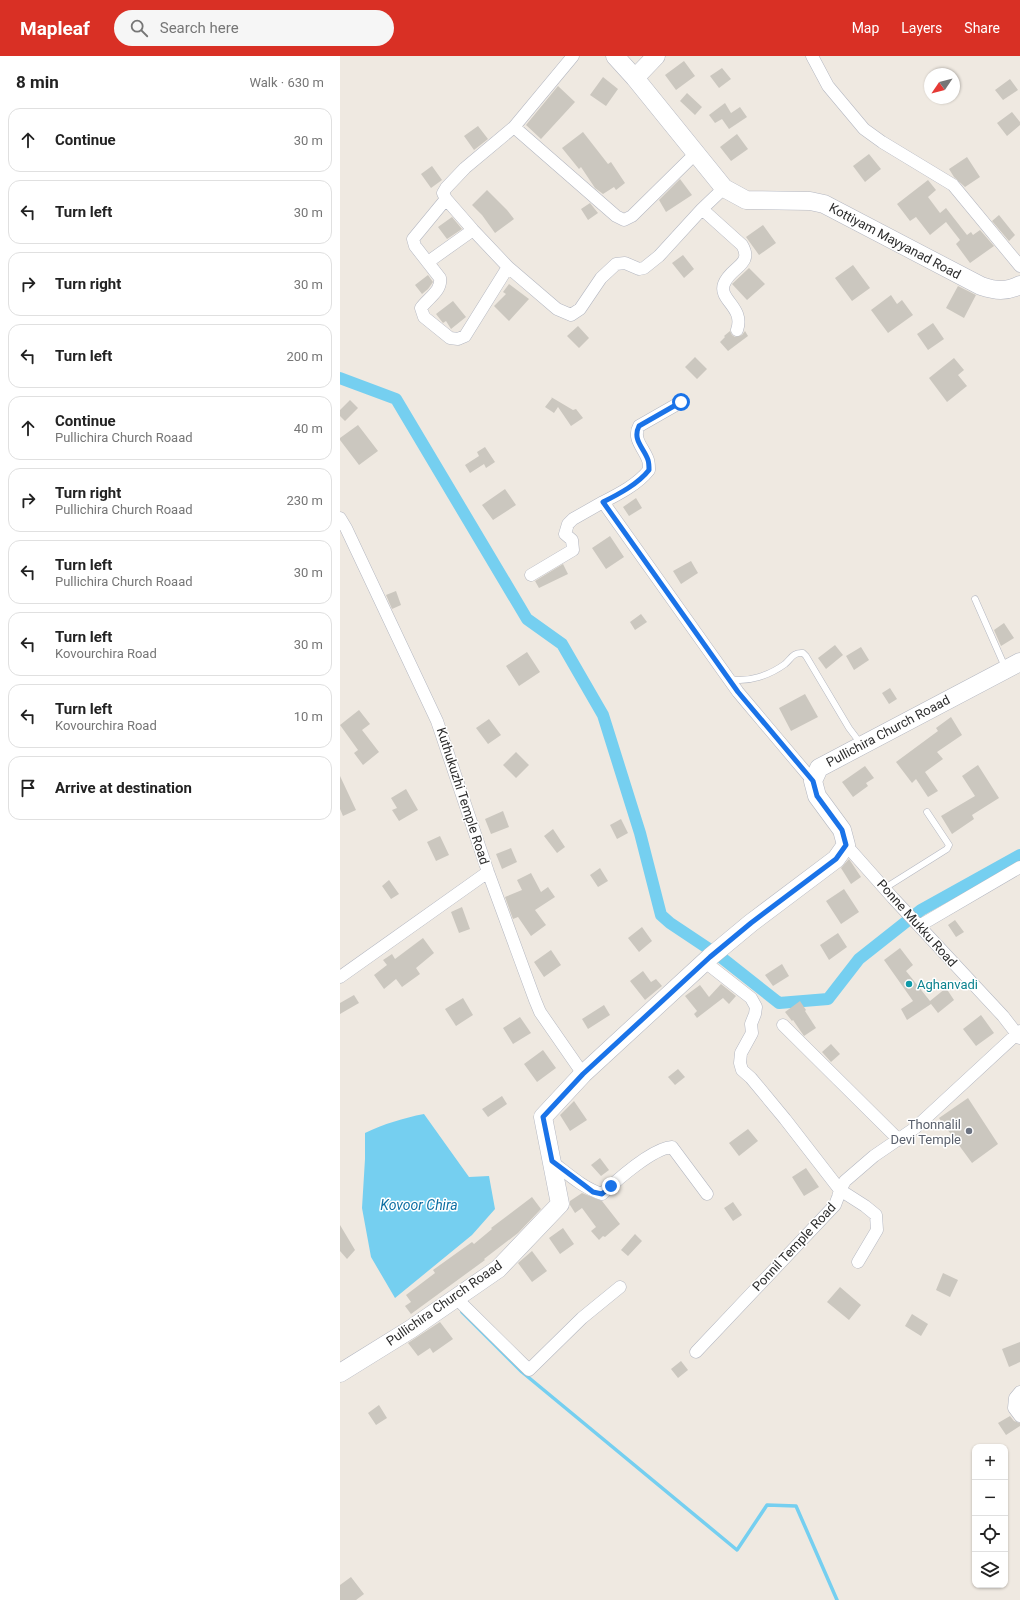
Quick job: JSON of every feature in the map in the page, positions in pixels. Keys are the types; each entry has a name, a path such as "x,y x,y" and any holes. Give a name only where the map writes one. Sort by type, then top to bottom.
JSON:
{"main road":[{"name":"Kottiyam Mayyanad Road","path":"615,56 635,78 724,188 746,200 810,200 824,204 981,286 994,290 1010,290 1020,284"},
{"path":"635,78 656,56"},
{"name":"Pullichira Church Roaad","path":"813,781 819,768 1013,665"},
{"path":"813,781 817,796 842,830 846,845"},
{"name":"Pullichira Church Roaad","path":"340,1373 411,1329 498,1270 560,1204 543,1117 583,1074 705,962 751,923 836,859 846,845"}],"street":[{"path":"573,56 514,127 466,168 443,193 446,199 473,230 508,267 557,309 571,315 580,309 601,278 616,264 625,263 638,269 644,268 659,256 702,209 724,188"},
{"path":"812,56 828,86 864,129 882,142 953,185 1020,266"},
{"path":"514,127 616,216 624,220 632,216 696,153"},
{"path":"446,199 413,239 415,246 440,278 441,284 438,290 421,308 424,317 450,338 458,339 465,336 508,267"},
{"path":"702,209 742,246 746,252 746,259 728,276 724,284 723,292 739,315 739,322 736,330"},
{"path":"428,262 473,230"},
{"path":"531,575 573,550 572,540 565,534 568,524 573,519 622,492 645,476 649,470 648,460 637,440 637,431 639,426 681,402"},
{"path":"603,502 749,705 813,781"},
{"name":"Kuthukuzhi Temple Road","path":"340,518 438,721 488,872 534,1000 540,1012 583,1074"},
{"name":"Ponne Mukku Road","path":"846,845 1019,1034"},
{"path":"919,926 1020,867"},
{"path":"340,977 488,872"},
{"path":"705,962 751,998 756,1007 751,1024 752,1033 741,1053 740,1063 742,1070 767,1097 840,1190 876,1215 877,1230 858,1262"},
{"path":"782,1025 899,1140"},
{"name":"Ponnil Temple Road","path":"696,1352 835,1205 845,1181 874,1156 915,1128 1019,1034"},
{"path":"552,1161 593,1192 602,1194 654,1152 665,1148 672,1148 707,1194"},
{"path":"456,1298 529,1370 582,1318 620,1287"},
{"path":"1017,1412 1015,1398 1020,1392"}],"lane":[{"path":"975,599 1013,665"},
{"path":"730,679 740,681 760,677 784,664 795,654 803,653 849,728 862,745"},
{"path":"885,888 947,849 949,845 927,812"}],"water":[{"name":"Kovoor Chira","path":"424,1114 469,1177 489,1176 495,1209 472,1235 395,1298 371,1257 362,1208 365,1133 409,1117"}],"building":[{"path":"684,61 695,76 676,90 665,75"},
{"path":"722,68 731,79 719,88 710,76"},
{"path":"603,77 618,89 606,106 590,95"},
{"path":"1010,79 1018,90 1003,100 995,90"},
{"path":"558,86 575,102 541,139 526,125"},
{"path":"687,93 702,107 695,115 680,101"},
{"path":"725,103 731,113 740,107 747,117 729,129 722,119 715,123 709,115"},
{"path":"1012,112 1020,122 1020,125 1007,136 997,123"},
{"path":"478,126 488,139 474,150 464,136"},
{"path":"583,132 608,164 611,162 625,183 616,190 614,187 603,194 595,188 581,167 579,169 562,148"},
{"path":"737,134 748,149 731,161 720,147"},
{"path":"869,154 881,169 865,182 853,166"},
{"path":"967,157 980,177 965,187 954,177 949,169"},
{"path":"432,166 442,180 431,188 421,174"},
{"path":"680,179 692,195 666,212 659,200"},
{"path":"928,180 936,190 928,197 940,213 946,208 967,235 971,232 973,235 980,230 994,246 970,263 956,244 960,240 946,222 930,235 916,217 910,221 897,204"},
{"path":"487,190 514,219 495,233 482,215 472,205"},
{"path":"590,203 598,213 588,220 581,209"},
{"path":"999,215 1015,235 1009,241 992,221"},
{"path":"452,217 462,229 447,239 438,227"},
{"path":"763,225 776,243 759,255 746,237"},
{"path":"683,255 694,269 684,278 672,263"},
{"path":"853,265 870,288 852,301 835,278"},
{"path":"749,268 765,284 747,300 732,284"},
{"path":"428,275 433,282 422,294 415,285"},
{"path":"509,284 529,299 509,321 494,306 506,294 503,292"},
{"path":"958,286 976,295 964,318 946,308"},
{"path":"891,295 897,304 902,300 913,315 888,333 871,310"},
{"path":"453,301 466,317 451,329 446,321 443,323 436,314"},
{"path":"933,323 944,339 928,350 917,334"},
{"path":"578,326 589,338 579,348 567,336"},
{"path":"730,331 735,337 742,335 745,331 748,336 728,351 720,342"},
{"path":"695,357 707,369 697,379 685,367"},
{"path":"954,358 964,370 958,375 967,386 947,402 929,378"},
{"path":"551,397 573,410 576,409 583,418 571,426 558,407 554,413 545,407 552,398"},
{"path":"350,400 358,408 345,421 340,416 340,410"},
{"path":"358,425 378,451 359,465 340,440 340,438"},
{"path":"485,447 495,462 486,468 484,464 470,473 465,465 479,456 477,452"},
{"path":"505,489 516,505 493,520 482,505"},
{"path":"636,498 642,508 629,516 623,507"},
{"path":"610,536 624,557 606,569 592,548"},
{"path":"691,561 698,573 681,584 673,571"},
{"path":"563,564 568,574 539,588 535,581"},
{"path":"396,591 401,605 392,609 386,595"},
{"path":"641,614 647,622 635,630 630,622"},
{"path":"1004,623 1014,638 1001,646 994,630"},
{"path":"835,645 843,655 826,669 818,658"},
{"path":"861,647 869,660 854,670 846,656"},
{"path":"527,652 540,672 519,686 506,666"},
{"path":"890,688 897,699 889,704 882,693"},
{"path":"805,694 818,717 791,731 779,708"},
{"path":"359,710 370,724 362,730 379,752 363,765 354,753 358,750 340,725"},
{"path":"951,717 962,735 937,752 943,759 925,772 938,791 928,797 916,779 912,783 896,762 938,731 936,728"},
{"path":"489,719 501,735 488,744 476,728"},
{"path":"516,752 529,765 516,778 503,765"},
{"path":"978,765 999,798 972,815 974,819 952,834 941,816 975,796 962,776"},
{"path":"865,766 874,778 866,783 868,786 853,797 842,782"},
{"path":"340,776 356,810 343,816 340,809"},
{"path":"406,789 418,810 399,821 392,810 397,808 391,798"},
{"path":"503,811 509,827 491,834 485,819"},
{"path":"621,819 628,833 617,839 610,825"},
{"path":"553,829 565,847 557,853 544,836"},
{"path":"440,836 449,855 436,861 427,842"},
{"path":"511,848 517,862 502,869 496,854"},
{"path":"849,859 861,877 851,884 841,868"},
{"path":"600,868 608,881 598,887 590,875"},
{"path":"531,873 541,892 548,887 555,897 535,910 546,925 531,936 518,917 513,919 505,897 522,890 517,880"},
{"path":"389,880 399,894 391,899 382,886"},
{"path":"844,889 859,912 841,924 826,901"},
{"path":"462,907 470,929 459,933 451,912"},
{"path":"955,920 964,932 956,937 948,925"},
{"path":"642,927 652,941 639,952 628,938"},
{"path":"838,933 847,947 829,960 820,945"},
{"path":"423,938 434,953 416,968 420,974 402,987 396,979 384,989 374,975 387,965 383,960 392,954 395,959"},
{"path":"900,948 913,965 906,971 930,1001 946,988 954,1000 938,1013 931,1004 907,1020 901,1009 913,1001 884,960"},
{"path":"551,950 561,965 544,977 534,962"},
{"path":"782,964 789,976 773,986 765,975"},
{"path":"643,971 651,982 656,979 662,986 645,1000 630,981"},
{"path":"721,984 736,996 729,1004 723,998 697,1018 694,1014 697,1011 685,996 700,985 709,997"},
{"path":"354,995 359,1003 340,1014 340,1003"},
{"path":"463,998 473,1015 456,1026 445,1009"},
{"path":"800,1001 816,1028 804,1036 793,1020 792,1021 785,1012"},
{"path":"604,1005 610,1015 588,1029 582,1019"},
{"path":"981,1015 994,1033 976,1046 963,1029"},
{"path":"520,1017 531,1033 513,1044 503,1028"},
{"path":"831,1044 840,1054 831,1062 822,1052"},
{"path":"543,1050 556,1068 537,1082 524,1064"},
{"path":"678,1069 685,1077 675,1085 668,1077"},
{"path":"502,1096 507,1104 488,1117 482,1109"},
{"name":"Thonnalil Devi Temple","path":"968,1098 998,1144 972,1163 939,1118"},
{"path":"574,1101 587,1120 570,1131 560,1115"},
{"path":"748,1129 758,1141 739,1156 729,1143"},
{"path":"600,1158 609,1170 601,1176 591,1165"},
{"path":"806,1168 819,1187 804,1196 792,1177"},
{"path":"582,1193 602,1201 620,1224 605,1237 603,1236 599,1240 591,1231 596,1227 582,1208 575,1213 570,1205 570,1201"},
{"path":"532,1197 541,1209 518,1233 484,1259 485,1260 411,1314 405,1306 411,1302 406,1295 435,1273 433,1270 472,1242 474,1244 492,1229 491,1228"},
{"path":"733,1202 742,1215 733,1221 724,1208"},
{"path":"340,1225 355,1250 347,1259 340,1251"},
{"path":"563,1228 574,1244 560,1254 549,1238"},
{"path":"635,1234 642,1241 628,1256 621,1250"},
{"path":"532,1251 547,1271 532,1282 518,1263"},
{"path":"943,1273 958,1280 950,1297 936,1290"},
{"path":"840,1287 861,1305 849,1320 827,1302"},
{"path":"912,1314 928,1324 921,1336 905,1326"},
{"path":"440,1322 453,1339 433,1353 430,1348 418,1356 408,1343"},
{"path":"1020,1342 1020,1362 1009,1367 1002,1349"},
{"path":"681,1361 688,1370 678,1378 671,1369"},
{"path":"379,1405 387,1418 376,1425 368,1413"},
{"path":"1010,1416 1014,1421 1020,1423 1020,1426 1006,1435 998,1423"},
{"path":"351,1577 364,1594 356,1600 340,1600 340,1585"}],"waterway":[{"path":"340,378 396,399 527,619 562,644 603,715 640,833 661,915 670,923 709,949"},
{"path":"722,958 779,1003 828,999 859,959 921,910 1020,855"},
{"path":"462,1312 522,1372 737,1550 767,1505 796,1506 837,1600"}],"place":[{"name":"Aghanvadi","path":"909,984"},
{"name":"Thonnalil Devi Temple","path":"969,1131"}],"route":[{"path":"611,1186 602,1194 593,1192 552,1161 543,1117 583,1074 710,957 751,923 836,859 846,845 842,830 817,796 813,781 738,692 603,502 622,492 645,476 649,470 648,460 637,440 637,431 639,426 681,402"}]}
